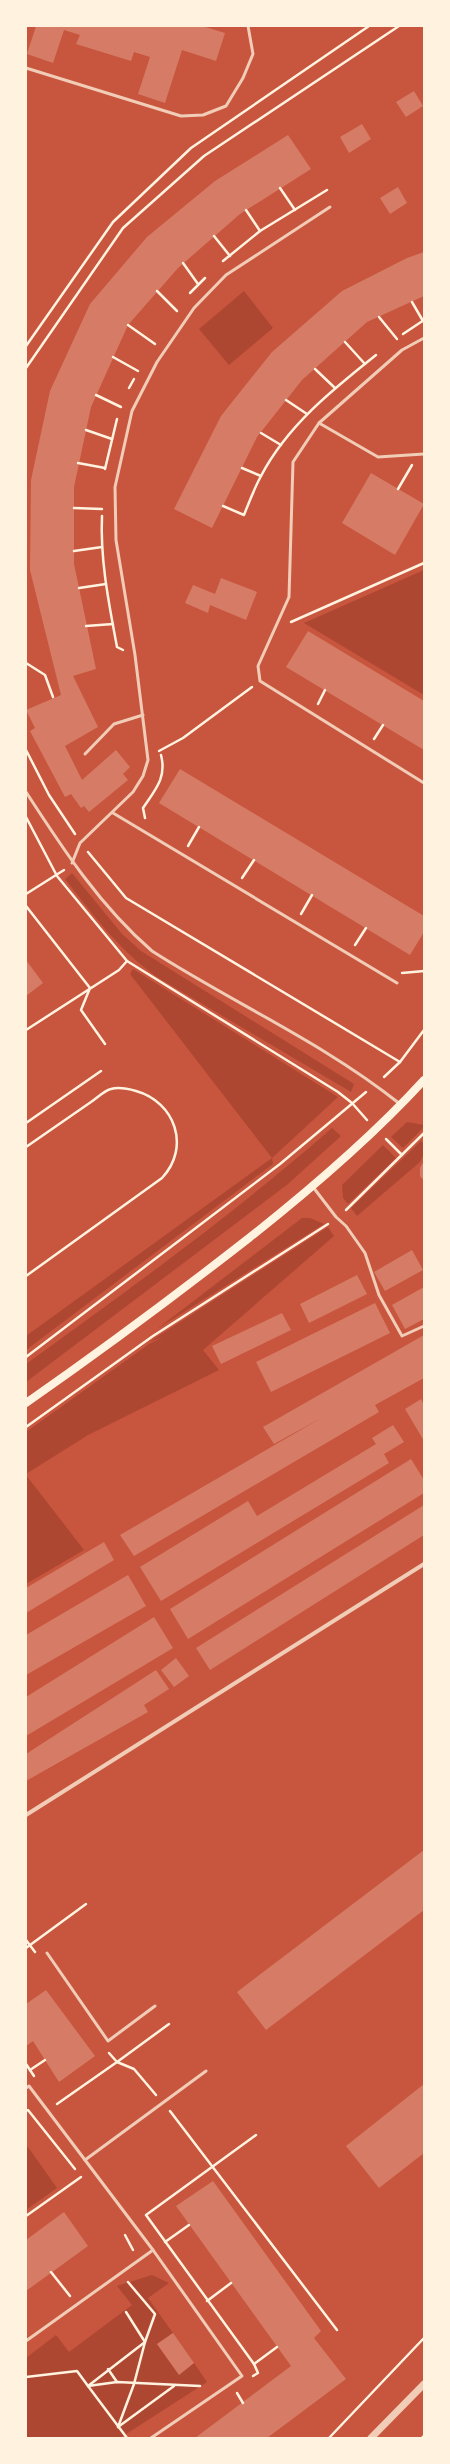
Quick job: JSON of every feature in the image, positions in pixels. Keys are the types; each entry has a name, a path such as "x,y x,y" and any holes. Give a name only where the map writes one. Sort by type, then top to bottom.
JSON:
{"main road":[{"path":"26,1403 163,1306 313,1187 401,1105 424,1080"}],"street":[{"path":"26,1815 424,1564"},
{"path":"371,2438 424,2384"}],"lane":[{"path":"26,68 180,116 202,115 226,106 243,78 253,54 248,26"},
{"path":"72,863 80,843 133,792 143,776 148,760 135,655 116,540 115,487 132,411 157,362 194,308 226,275 330,207"},
{"path":"424,338 402,350 319,423 292,462 289,597 258,666 260,681 424,783"},
{"path":"319,423 378,456 424,454"},
{"path":"85,754 114,724 143,716"},
{"path":"26,792 72,863 131,933 152,951 376,1085 401,1105"},
{"path":"113,812 397,983"},
{"path":"313,1187 336,1217 346,1226 365,1253 379,1295 402,1336 424,1326"},
{"path":"47,1953 108,2041 155,2006"},
{"path":"85,2160 206,2071"},
{"path":"26,2088 29,2086 48,2110 153,2250 242,2376 151,2438"},
{"path":"26,2341 153,2250"}],"path":[{"path":"26,346 113,222 191,148 369,26"},
{"path":"26,368 123,228 204,156 399,26"},
{"path":"280,188 295,210"},
{"path":"219,265 260,231 327,190"},
{"path":"246,210 260,231"},
{"path":"214,236 230,256"},
{"path":"183,263 198,284"},
{"path":"186,298 209,274"},
{"path":"157,292 177,311"},
{"path":"412,302 423,321"},
{"path":"174,315 182,305"},
{"path":"379,317 397,339"},
{"path":"128,325 155,344"},
{"path":"151,351 159,338"},
{"path":"344,342 365,364"},
{"path":"113,357 138,371"},
{"path":"128,390 142,364"},
{"path":"315,369 335,388"},
{"path":"96,395 122,407"},
{"path":"286,400 307,414"},
{"path":"104,476 112,439 124,401"},
{"path":"86,430 112,439"},
{"path":"261,433 281,445"},
{"path":"398,489 419,454"},
{"path":"78,463 106,468"},
{"path":"242,468 261,476"},
{"path":"103,502 102,547 106,584 117,647 135,655"},
{"path":"223,506 244,515"},
{"path":"74,508 102,509"},
{"path":"74,551 102,547"},
{"path":"284,626 424,563"},
{"path":"79,588 106,584"},
{"path":"86,626 113,624"},
{"path":"26,663 45,675 53,697"},
{"path":"150,824 145,819 143,808 158,788 162,777 163,764 159,750 183,738 260,681"},
{"path":"317,705 325,690"},
{"path":"311,701 323,709"},
{"path":"374,739 383,725"},
{"path":"368,736 380,743"},
{"path":"26,750 49,795 80,843 126,898 400,1062"},
{"path":"187,848 199,827"},
{"path":"181,844 194,852"},
{"path":"242,879 254,860"},
{"path":"26,894 57,876 72,863"},
{"path":"235,875 248,883"},
{"path":"301,914 312,895"},
{"path":"26,906 90,988"},
{"path":"294,910 308,918"},
{"path":"355,946 366,928"},
{"path":"348,942 362,950"},
{"path":"26,1030 119,970 127,961"},
{"path":"396,969 402,973 424,972"},
{"path":"90,988 81,1010 105,1044"},
{"path":"26,1357 280,1164 376,1085 400,1062 424,1030"},
{"path":"26,1123 101,1071"},
{"path":"26,1147 111,1089 130,1089 149,1094 164,1107 173,1120 178,1135 177,1151 170,1169 162,1178 26,1276"},
{"path":"26,1427 153,1336 336,1217 355,1202 424,1133"},
{"path":"26,1948 86,1904"},
{"path":"26,1940 39,1958"},
{"path":"35,2118 117,2062 107,2051"},
{"path":"30,2070 45,2060"},
{"path":"26,2111 28,2110 35,2118 81,2177 26,2216"},
{"path":"166,2242 146,2215 256,2135"},
{"path":"212,2166 337,2330"},
{"path":"153,2250 189,2225"},
{"path":"125,2234 133,2249 133,2255"},
{"path":"51,2272 70,2296"},
{"path":"118,2427 134,2384 145,2342 155,2314 120,2273"},
{"path":"207,2301 231,2283"},
{"path":"126,2312 145,2342"},
{"path":"329,2438 424,2338"},
{"path":"88,2386 108,2369 145,2342"},
{"path":"254,2364 278,2347"},
{"path":"108,2369 117,2382"},
{"path":"26,2377 77,2371 127,2438"},
{"path":"88,2386 117,2382 174,2386 200,2386"},
{"path":"118,2427 174,2386"},
{"path":"234,2390 243,2402"}],"shaded area":[{"path":"244,291 273,328 229,365 199,329"},
{"path":"424,570 424,695 304,623"},
{"path":"72,873 122,934 141,951 354,1084 351,1092 157,977 118,943 86,906 65,879"},
{"path":"133,969 338,1097 272,1158 130,974"},
{"path":"407,1122 424,1125 424,1127 403,1148 391,1137"},
{"path":"332,1128 341,1136 288,1184 26,1382 26,1364 143,1279 220,1220"},
{"path":"421,1141 424,1144 424,1153 420,1162 357,1216 351,1208"},
{"path":"383,1145 396,1158 348,1204 343,1198 342,1185"},
{"path":"272,1158 273,1164 26,1350 26,1336"},
{"path":"302,1218 310,1218 324,1224 157,1329"},
{"path":"328,1227 334,1236 203,1350 219,1370 88,1435 26,1474 26,1432 149,1344 163,1337 149,1342"},
{"path":"26,1475 84,1550 26,1584"},
{"path":"28,2147 57,2188 26,2210 26,2149"},
{"path":"152,2275 169,2283 148,2298 173,2333 157,2344 179,2374 194,2363 207,2382 120,2438 26,2438 26,2358 56,2335 69,2352 132,2305 117,2286"}],"building":[{"path":"36,26 202,26 225,33 216,61 182,50 165,103 138,94 150,57 134,52 131,61 76,44 80,35 64,30 53,63 27,54"},
{"path":"414,91 423,106 406,117 396,102"},
{"path":"362,124 371,139 349,153 340,137"},
{"path":"288,135 311,169 240,214 178,268 128,325 91,407 74,487 74,564 96,669 73,676 98,727 65,746 82,780 116,750 130,767 123,774 128,780 89,812 84,806 81,808 71,794 65,797 30,731 35,728 26,710 61,695 30,570 31,480 50,391 90,304 147,237 215,181"},
{"path":"398,187 407,203 390,214 380,198"},
{"path":"424,252 424,296 367,322 302,380 257,437 212,528 174,509 221,416 272,352 342,291 407,258"},
{"path":"371,473 424,504 395,555 342,523"},
{"path":"221,578 257,592 246,620 210,605 208,613 185,603 193,585 215,594"},
{"path":"308,631 424,701 424,750 286,667"},
{"path":"180,769 424,916 424,932 410,955 159,803"},
{"path":"26,960 43,983 26,996"},
{"path":"424,1161 424,1181 420,1176 420,1168"},
{"path":"412,1250 423,1270 385,1291 374,1272"},
{"path":"357,1275 367,1294 309,1323 300,1304"},
{"path":"424,1287 424,1319 405,1329 392,1305"},
{"path":"375,1303 390,1333 271,1392 256,1362"},
{"path":"282,1313 291,1330 221,1364 212,1346"},
{"path":"424,1335 424,1378 375,1405 379,1412 134,1556 120,1535 323,1417 274,1444 263,1427"},
{"path":"421,1399 424,1405 424,1441 405,1409"},
{"path":"393,1425 404,1442 384,1454 389,1463 161,1601 140,1567 248,1501 257,1516 376,1444 372,1438"},
{"path":"411,1459 424,1480 424,1493 188,1639 170,1609"},
{"path":"424,1505 424,1535 210,1670 196,1648"},
{"path":"104,1542 114,1560 26,1613 26,1588"},
{"path":"128,1575 146,1606 26,1675 26,1635"},
{"path":"154,1617 173,1648 26,1736 26,1697"},
{"path":"176,1658 189,1676 174,1687 161,1670"},
{"path":"156,1670 169,1689 144,1705 148,1712 26,1781 26,1754"},
{"path":"424,1850 424,1910 266,2030 237,1992"},
{"path":"46,1990 95,2056 59,2082 33,2041 26,2046 26,2004"},
{"path":"424,2084 424,2153 379,2188 346,2146"},
{"path":"213,2181 321,2331 314,2338 346,2379 267,2438 195,2438 291,2366 176,2206"},
{"path":"64,2212 88,2246 26,2291 26,2240"},
{"path":"173,2333 194,2363 179,2375 157,2344"}]}
